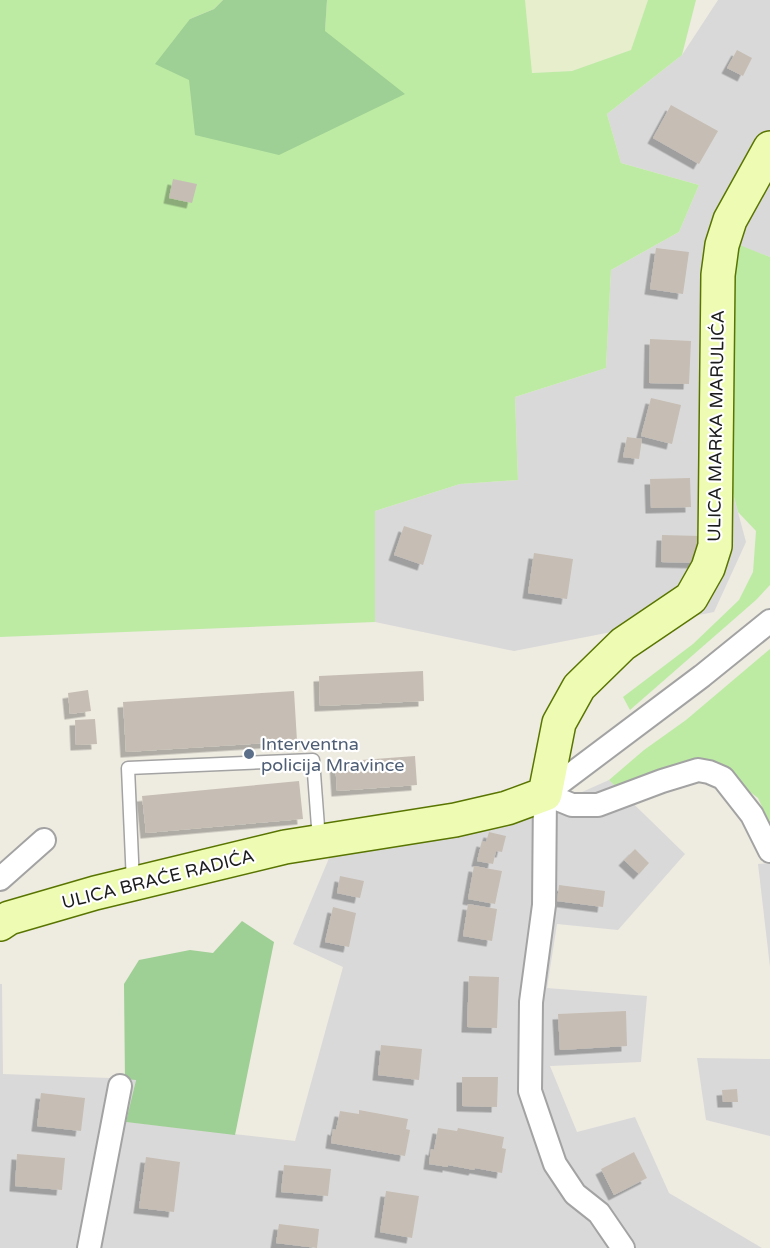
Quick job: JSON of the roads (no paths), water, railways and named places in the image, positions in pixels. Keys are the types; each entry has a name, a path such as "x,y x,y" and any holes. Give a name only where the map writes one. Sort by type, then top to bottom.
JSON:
{"main road":[{"name":"ULICA MARKA MARULIĆA","path":"545,794 559,723 579,687 623,644 691,598 708,568 715,546 718,275 722,245 730,220 770,148"},
{"path":"319,842 455,820 507,808 545,794"},
{"name":"ULICA BRAĆE RADIĆA","path":"0,924 9,918 95,893 285,847 319,842"}],"street":[{"path":"545,794 702,676 770,621"},
{"path":"545,794 572,805 598,805 698,770 708,772 723,778 753,815 770,850"},
{"name":"ULICA MARKA MARULIĆA","path":"545,794 544,905 531,1002 530,1091 555,1164 575,1194 599,1213 623,1248"},
{"path":"0,879 44,840"},
{"path":"89,1248 120,1086"}],"lane":[{"path":"133,884 128,768 313,760 319,842"}],"place":[{"name":"Interventna policija Mravince","path":"249,754"}]}
